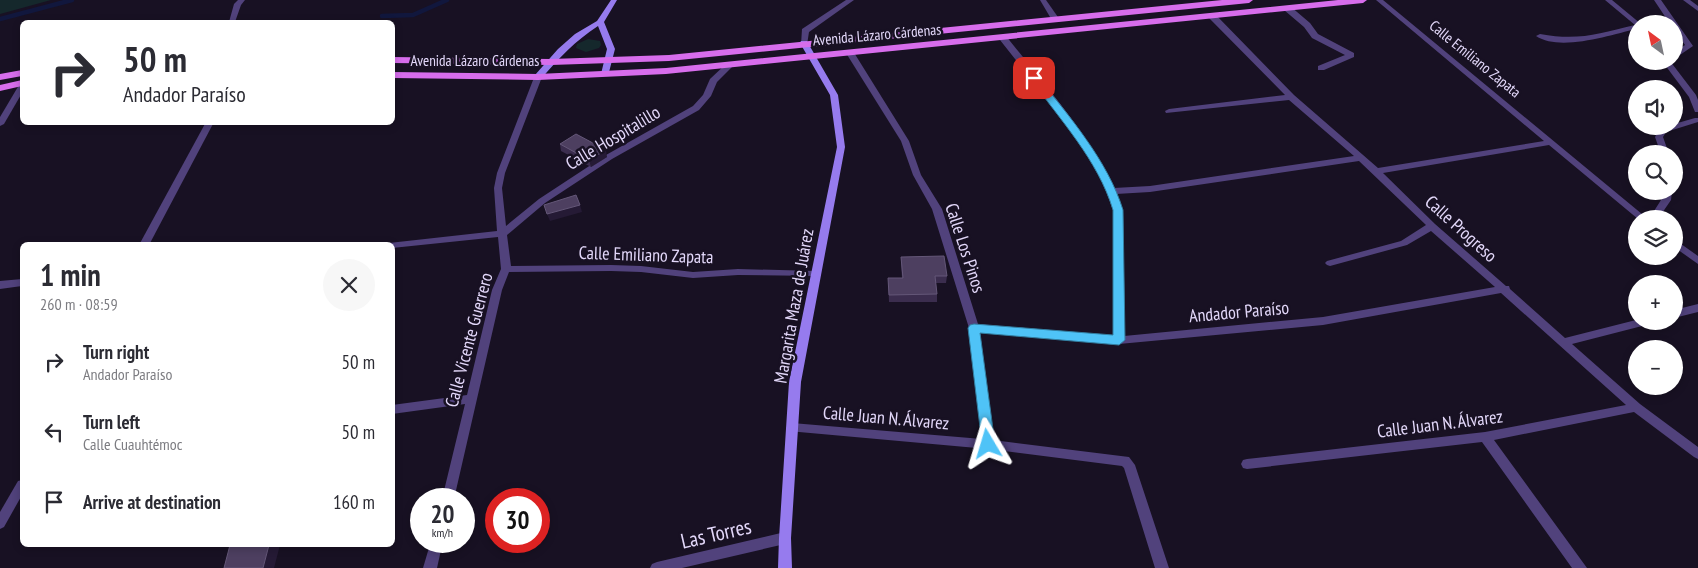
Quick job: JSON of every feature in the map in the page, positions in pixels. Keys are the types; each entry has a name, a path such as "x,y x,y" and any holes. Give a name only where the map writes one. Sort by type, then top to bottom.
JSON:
{"main road":[{"name":"Avenida Lázaro Cárdenas","path":"395,60 551,62 670,58 804,42 1056,20 1249,0"},
{"name":"Avenida Lázaro Cárdenas","path":"395,75 538,77 666,71 1364,0"},
{"path":"0,77 20,73"},
{"path":"0,88 20,85"}],"street":[{"path":"233,20 238,4 242,0"},
{"path":"538,77 578,36 600,22 614,0"},
{"path":"804,42 805,31 851,0"},
{"path":"1043,0 1056,20"},
{"name":"Calle Emiliano Zapata","path":"1379,0 1633,210"},
{"path":"1608,0 1628,16"},
{"path":"1658,0 1668,15"},
{"path":"1686,0 1698,9"},
{"path":"1287,8 1307,25 1315,36 1351,55 1322,68"},
{"name":"Calle Progreso","path":"1212,16 1291,97 1376,171 1432,226 1636,407 1698,454"},
{"path":"600,22 612,49 605,74"},
{"path":"1540,36 1560,40 1582,40 1628,29"},
{"path":"1683,37 1689,46 1683,50"},
{"path":"1003,38 1074,129 1112,191 1118,210 1119,340"},
{"name":"Margarita Maza de Juárez","path":"785,568 785,538 795,382 841,147 834,95 804,42"},
{"name":"Calle Los Pinos","path":"850,53 905,141 917,175 937,209 974,328 988,444"},
{"name":"Calle Hospitalillo","path":"504,233 542,202 609,157 696,108 707,96 713,81 730,65"},
{"path":"1673,70 1693,97 1698,110"},
{"name":"Calle Vicente Guerrero","path":"451,488 497,290 506,269 504,233 498,188 501,173 538,77"},
{"path":"0,124 20,89"},
{"path":"1169,111 1291,97"},
{"path":"1683,124 1698,120"},
{"path":"146,242 208,125"},
{"path":"1376,171 1552,142"},
{"path":"1112,191 1193,184 1361,158"},
{"path":"1330,262 1375,252 1404,243 1432,226"},
{"path":"395,245 504,233"},
{"path":"1683,249 1698,261"},
{"name":"Calle Emiliano Zapata","path":"506,269 611,268 641,269 693,275 738,272 815,274"},
{"path":"0,285 20,283"},
{"name":"Andador Paraíso","path":"974,328 1119,340 1323,321 1505,289"},
{"path":"1683,312 1698,308"},
{"path":"1564,342 1628,326"},
{"path":"395,410 472,399"},
{"name":"Calle Juan N. Álvarez","path":"1247,464 1485,438 1636,407"},
{"name":"Calle Juan N. Álvarez","path":"792,428 988,444 1125,460 1129,466 1162,568"},
{"path":"1485,438 1580,568"},
{"path":"0,523 20,488"},
{"name":"Las Torres","path":"657,568 785,538"},
{"path":"430,568 434,553"}],"green space":[{"path":"0,0 51,0 0,14"},
{"path":"588,39 600,41 601,45 599,48 586,52 576,48 577,44"}],"building":[{"path":"576,134 606,150 589,160 560,144"},
{"path":"576,195 580,205 547,214 544,205"},
{"path":"944,256 947,276 935,276 937,294 889,295 888,278 903,278 901,257"},
{"path":"229,547 268,547 263,568 224,568"}],"waterway":[{"path":"0,19 72,0"},
{"path":"382,16 413,15 447,0"}],"route":[{"path":"988,444 974,328 1119,340 1118,210 1112,191 1074,129 1034,78"}]}
